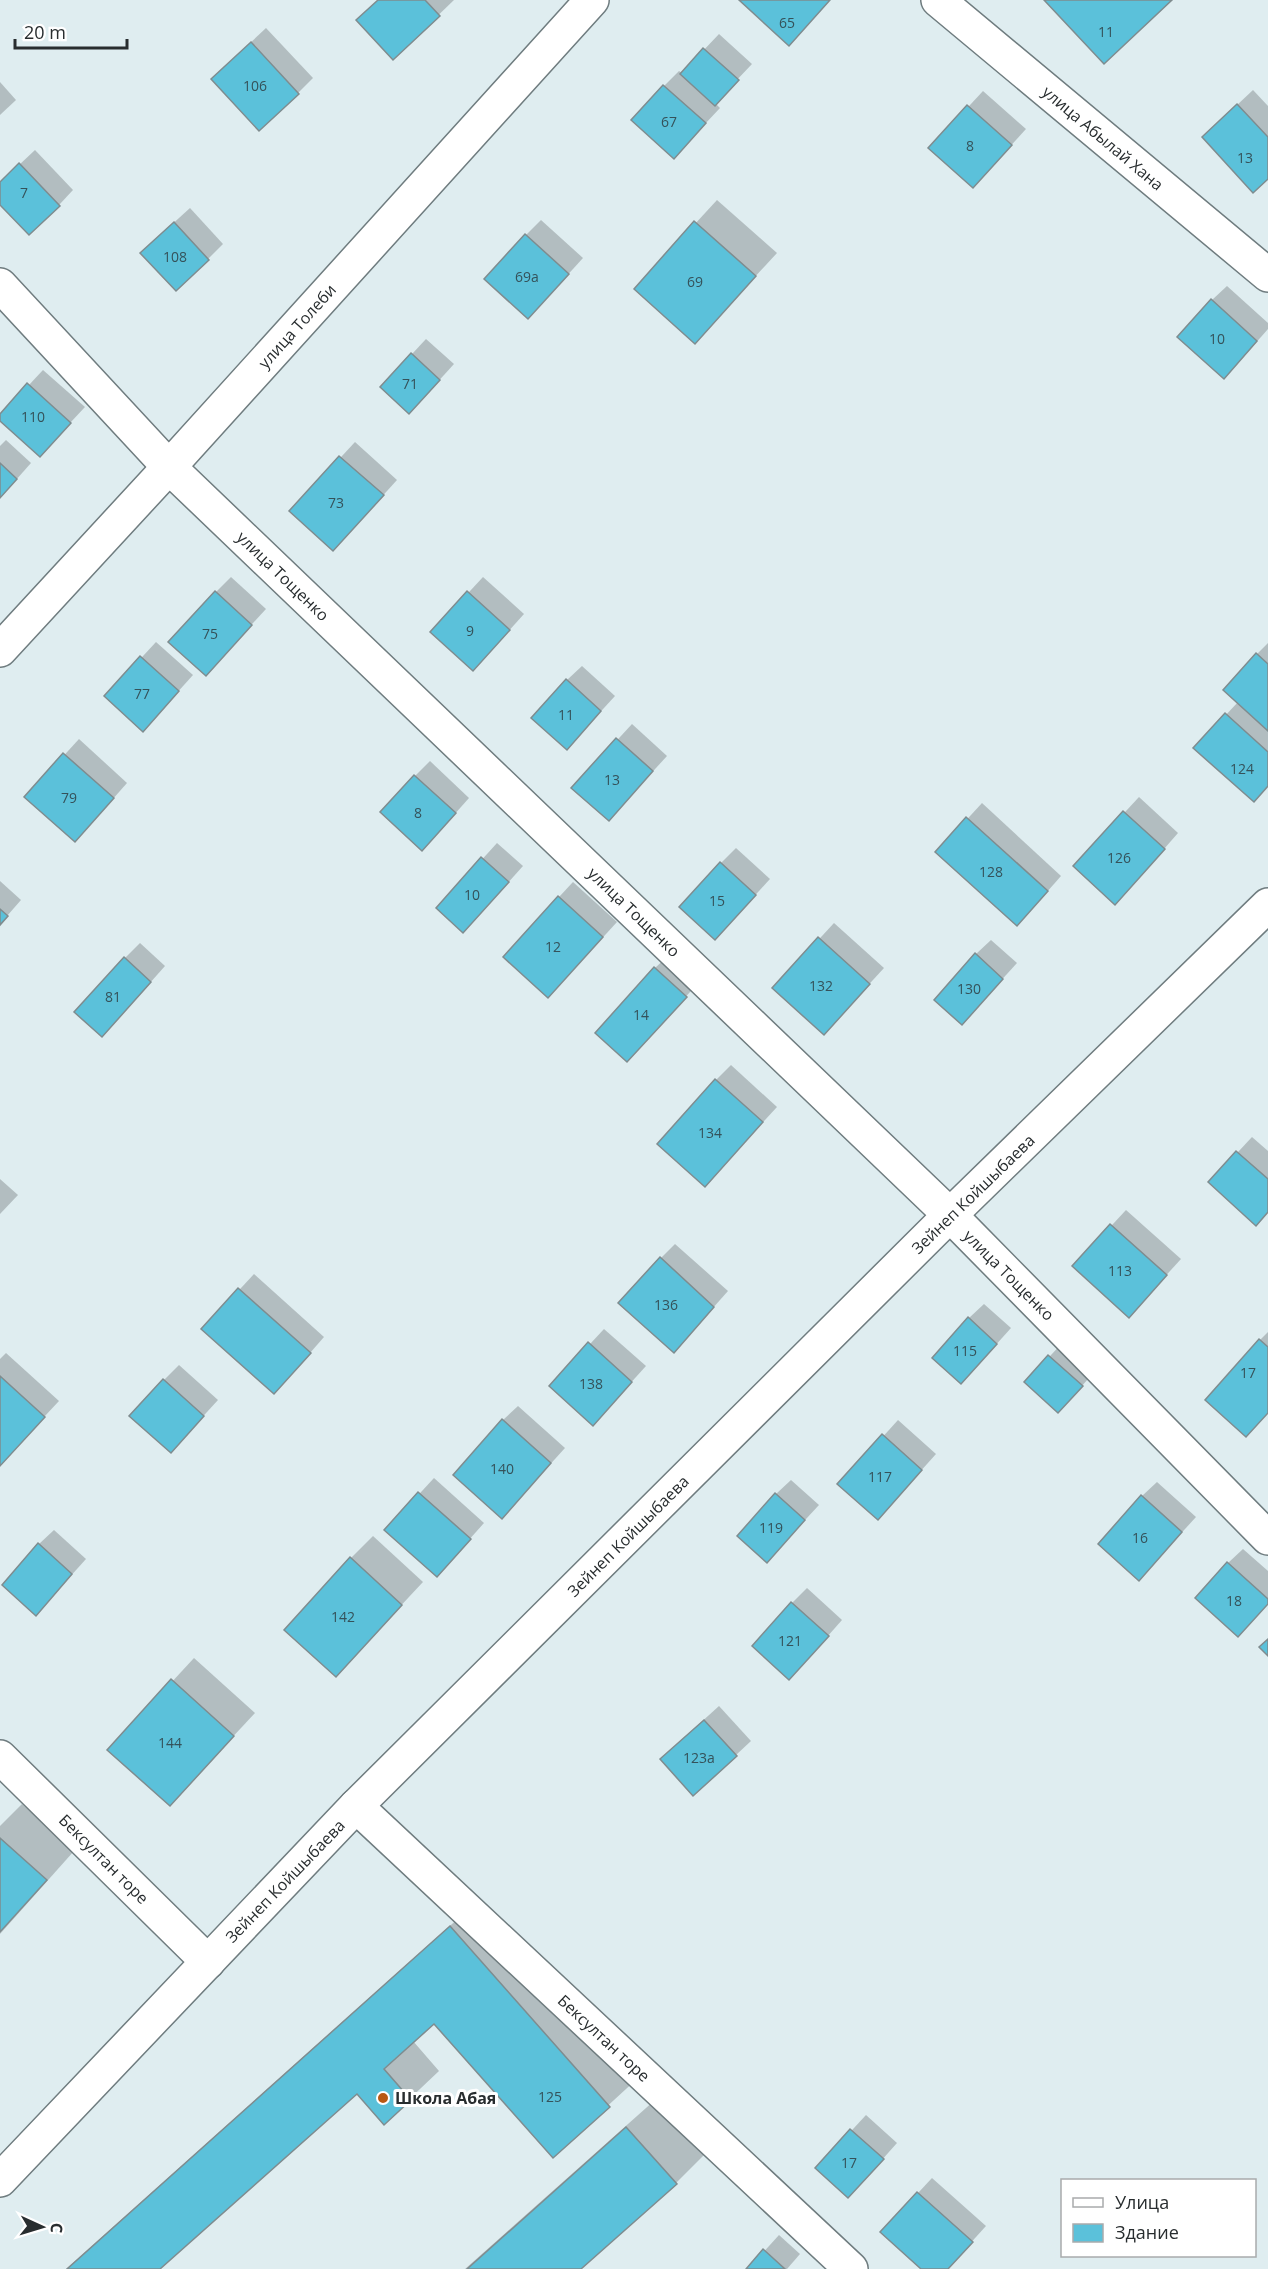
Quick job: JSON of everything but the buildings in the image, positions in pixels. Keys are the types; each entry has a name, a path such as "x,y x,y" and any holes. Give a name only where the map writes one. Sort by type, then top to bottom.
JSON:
{"street":[{"name":"улица Толеби","path":"0,651 592,0"},
{"name":"улица Абылай Хана","path":"938,0 1268,275"},
{"name":"улица Тощенко","path":"0,285 169,467 950,1215 1268,1538"},
{"name":"Зейнеп Койшыбаева","path":"0,2180 356,1806 950,1215 1268,905"},
{"name":"Бексултан торе","path":"0,1757 208,1962"},
{"name":"Бексултан торе","path":"356,1806 851,2269"}],"place":[{"name":"Школа Абая","path":"383,2098"}]}
